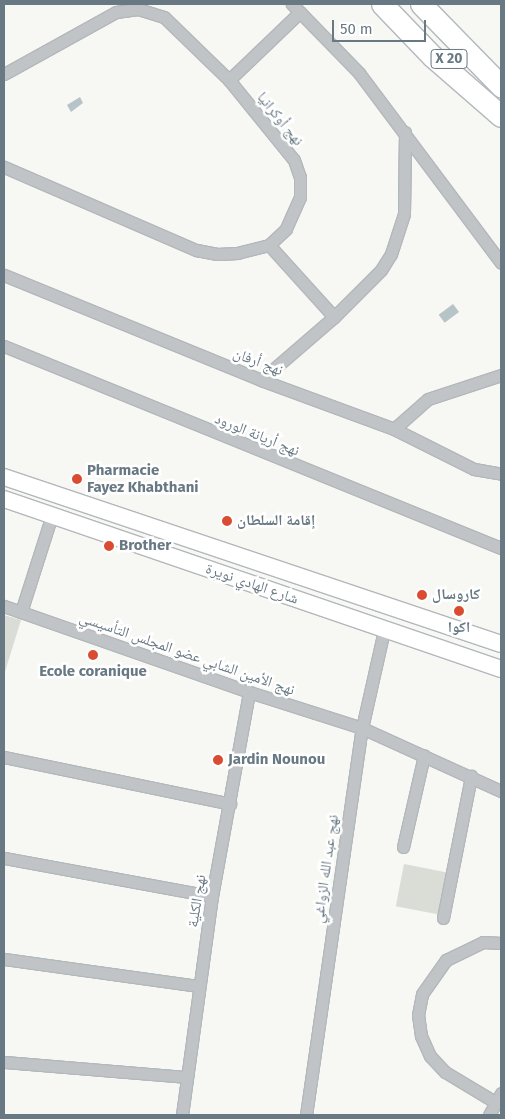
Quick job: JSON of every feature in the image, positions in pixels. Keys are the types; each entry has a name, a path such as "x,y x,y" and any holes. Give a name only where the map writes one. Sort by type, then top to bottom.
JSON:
{"highway":[{"path":"382,4 432,56 501,115"},
{"name":"X 20","path":"398,4 501,115"},
{"name":"X 20","path":"421,4 501,86"},
{"path":"438,4 501,79"}],"main road":[{"name":"شارع الهادي نويرة","path":"4,477 501,644"},
{"name":"شارع الهادي نويرة","path":"4,499 501,669"}],"street":[{"path":"229,80 296,8 359,73 405,132 501,263"},
{"name":"نهج أوكرانيا","path":"4,74 116,12 138,9 164,17 229,80 294,160 300,177 297,208 286,229 269,245"},
{"path":"261,380 334,317 381,270 395,246 404,214 405,132"},
{"path":"4,167 196,250 238,253 269,245 334,317"},
{"name":"نهج أرفان","path":"4,275 261,380 394,429 474,469 501,474"},
{"name":"نهج أريانة الورود","path":"4,346 501,548"},
{"path":"394,429 428,399 501,375"},
{"path":"21,612 52,515"},
{"name":"نهج الأمين الشابي عضو المجلس التأسيسي","path":"4,606 249,692 362,728 501,791"},
{"name":"نهج عبد الله الزواغي","path":"306,1115 362,728 384,630"},
{"name":"نهج الكلية","path":"182,1115 185,1077 212,896 249,692"},
{"path":"403,847 424,756"},
{"path":"4,757 230,804"},
{"path":"443,918 471,776"},
{"path":"4,858 212,896"},
{"path":"489,1115 498,1098 445,1072 430,1056 421,1036 418,1014 422,994 446,960 483,942 501,943"},
{"path":"4,960 199,986"},
{"path":"4,1062 185,1077"}],"shaded area":[{"path":"80,97 83,103 71,112 67,105"},
{"path":"453,304 459,312 445,323 439,315"},
{"path":"4,615 21,620 4,675"},
{"path":"404,864 447,872 439,915 396,906"}],"place":[{"name":"Pharmacie Fayez Khabthani","path":"77,479"},
{"name":"إقامة السلطان","path":"227,521"},
{"name":"Brother","path":"109,546"},
{"name":"كاروسال","path":"422,595"},
{"name":"اكوا","path":"459,611"},
{"name":"Ecole coranique","path":"93,655"},
{"name":"Jardin Nounou","path":"218,760"}]}
